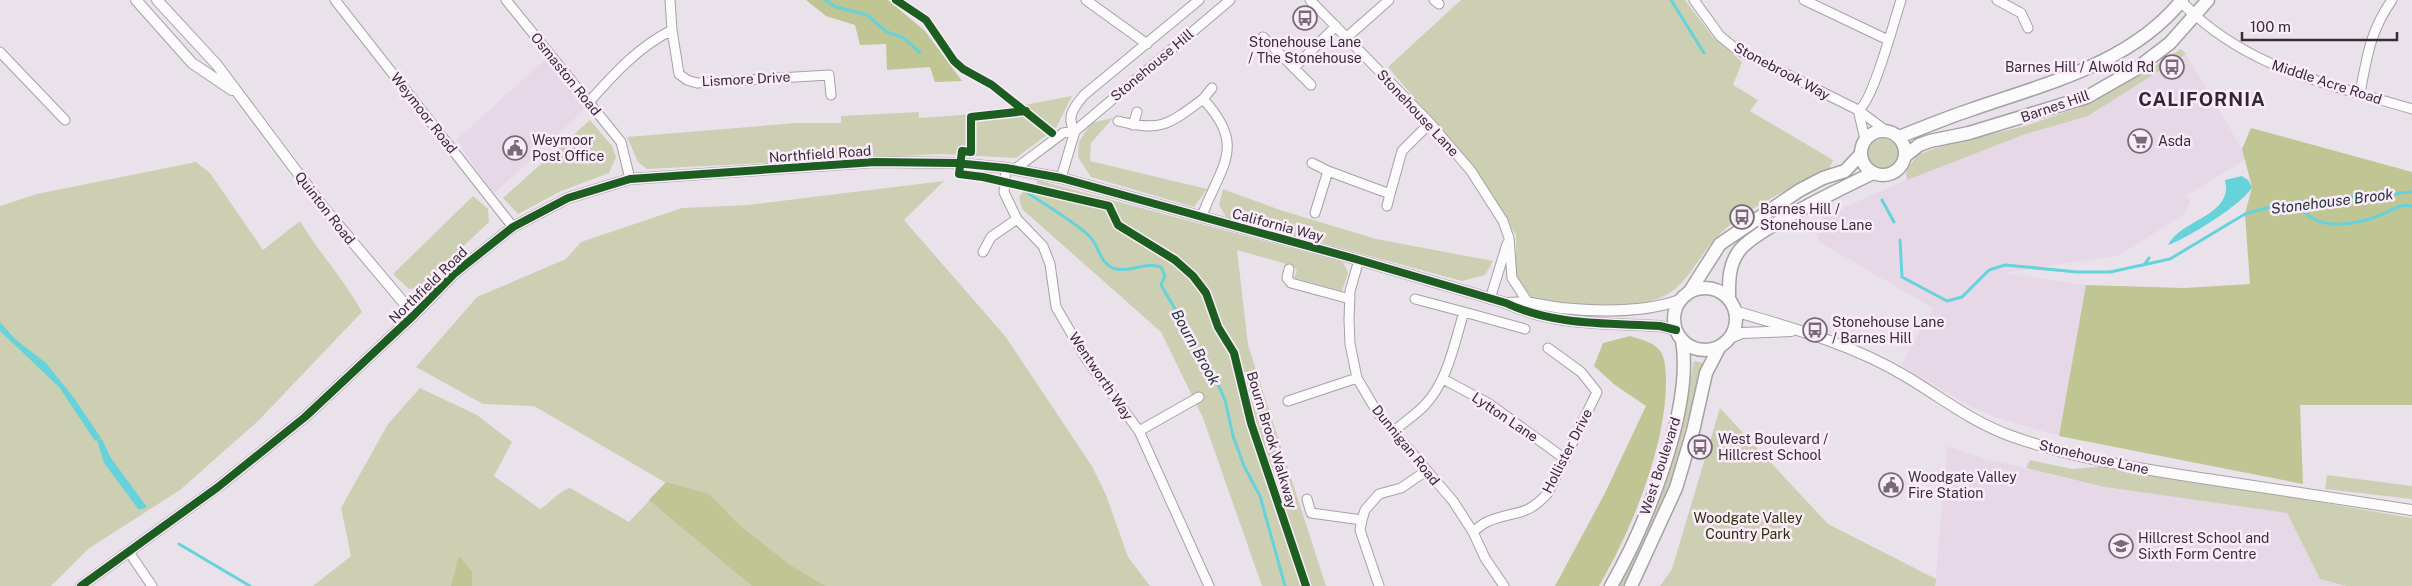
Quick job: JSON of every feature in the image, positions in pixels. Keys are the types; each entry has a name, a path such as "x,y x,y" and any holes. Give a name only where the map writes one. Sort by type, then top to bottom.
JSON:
{"main road":[{"name":"Barnes Hill","path":"1906,156 1919,145 1930,141 1969,133 2087,97 2136,69 2170,43 2196,16 2208,0"},
{"name":"Barnes Hill","path":"1898,136 2059,80 2111,56 2156,26 2181,1"},
{"path":"1861,154 1866,168 1882,176 1894,173 1903,163 1906,156 1903,142 1898,136 1886,130 1878,131 1865,139 1861,154 1845,170 1823,178 1800,190 1720,244 1690,291 1680,300 1674,314 1679,335 1700,349 1724,342 1735,326 1730,266 1745,244 1873,173"},
{"path":"1690,291 1711,288 1732,305"},
{"name":"West Boulevard","path":"1611,586 1643,517 1675,427 1684,374 1685,356 1679,335"},
{"name":"West Boulevard","path":"1632,586 1676,488 1693,432 1706,373 1724,342"}],"street":[{"name":"Quinton Road","path":"136,0 192,63 241,96"},
{"name":"Quinton Road","path":"157,0 217,65 324,208 414,315"},
{"name":"Weymoor Road","path":"335,0 513,227"},
{"name":"Osmaston Road","path":"506,0 621,142 630,180"},
{"path":"589,102 623,65 654,40 672,30 670,0"},
{"path":"1086,0 1147,44"},
{"name":"Stonehouse Hill","path":"1061,178 1075,131 1071,124 1074,108 1084,95 1199,0"},
{"name":"Stonehouse Hill","path":"1011,169 1063,133 1075,131 1230,0"},
{"name":"Stonehouse Lane","path":"1310,0 1430,123 1472,171 1503,221 1509,238 1512,278 1527,301"},
{"path":"1347,37 1389,0"},
{"name":"Stonebrook Way","path":"1694,0 1720,36 1736,49 1858,110 1886,130"},
{"path":"1804,0 1888,40"},
{"path":"1865,139 1858,110 1864,106 1874,85 1902,0"},
{"path":"1997,0 2021,14 2028,28"},
{"path":"2360,93 2370,42 2381,15 2392,0"},
{"path":"2181,1 2196,16"},
{"name":"Middle Acre Road","path":"2196,16 2234,44 2282,70 2412,109"},
{"path":"1294,68 1336,26"},
{"name":"Lismore Drive","path":"672,30 679,74 687,80 698,83 829,75 831,95"},
{"path":"1263,37 1311,85"},
{"path":"0,52 64,120"},
{"path":"1118,120 1133,125 1152,127 1165,124 1202,99 1212,88"},
{"path":"1202,99 1215,112 1227,132 1227,156 1222,174 1202,216"},
{"path":"1133,125 1137,112"},
{"path":"1387,206 1402,151 1430,123"},
{"name":"Northfield Road","path":"81,586 218,487 304,417 414,315 455,273 513,227 568,198 630,180 875,162 955,162 1042,174"},
{"path":"1312,163 1328,171 1390,194"},
{"name":"Wentworth Way","path":"1011,169 1004,192 1017,220 1043,246 1050,264 1056,307 1085,357 1139,431 1209,586"},
{"path":"1315,213 1328,171"},
{"name":"California Way","path":"1042,174 1359,260 1506,303 1529,314 1555,319 1660,326 1679,335"},
{"path":"983,252 991,237 1017,220"},
{"path":"1490,299 1509,238"},
{"name":"Dunnigan Road","path":"1359,260 1350,299 1350,344 1358,378 1377,412 1453,501 1473,532 1499,584"},
{"path":"1289,269 1288,278 1291,283 1350,299"},
{"path":"1415,299 1525,329"},
{"name":"California Way","path":"1506,303 1527,301 1560,308 1628,310 1662,306 1680,300"},
{"name":"Stonehouse Lane","path":"1732,305 1871,358 1907,377 1962,414 1993,429 2042,446 2137,468 2412,510"},
{"path":"1394,430 1425,405 1444,379 1464,312"},
{"name":"Stonehouse Lane","path":"1724,342 1742,333 1800,330"},
{"name":"Hollister Drive","path":"1473,532 1488,521 1525,512 1538,504 1548,493 1597,392 1581,372 1548,348"},
{"path":"1288,401 1358,378"},
{"name":"Lytton Lane","path":"1444,379 1488,403 1565,459"},
{"path":"1139,431 1199,397"},
{"path":"1378,586 1360,530 1365,510 1379,494 1402,488 1426,471"},
{"path":"1307,499 1311,514 1362,520"},
{"path":"129,552 152,586"}],"shaded area":[{"path":"2186,54 2242,149 2245,160 2187,195 2190,202 2184,214 2120,255 2004,273 2086,285 2059,436 1994,417 1968,405 1901,365 1933,308 1819,242 1814,225 1823,217 1919,174 2040,129 2088,116"},
{"path":"547,58 587,107 495,193 456,140"},
{"name":"Hillcrest School and Sixth Form Centre","path":"1947,446 1982,458 2105,487 2287,513 2320,579 2346,586 1935,586"}],"green space":[{"path":"806,0 888,0 925,31 962,81 935,82 930,67 887,70 886,44 860,45 855,25 826,16"},
{"path":"1461,0 1685,0 1713,37 1742,62 1733,85 1758,100 1750,111 1833,160 1829,170 1772,197 1732,223 1709,246 1681,283 1662,297 1646,302 1607,306 1586,306 1533,299 1516,276 1516,235 1473,167 1388,67"},
{"path":"2181,49 2186,54 2088,116 2023,135 1907,180 1906,172 1917,155 1942,146 2025,126 2078,108 2145,72"},
{"path":"1072,96 1056,128 1016,158 940,154 647,169 638,162 627,137 796,123 841,123 841,116 919,112 919,118 977,114"},
{"path":"1113,118 1091,143 1090,161 1207,189 1194,207 1091,177 1078,157 1079,142 1091,123"},
{"path":"590,120 612,146 616,157 609,173 561,191 518,214 503,198"},
{"path":"2251,128 2412,172 2412,405 2300,405 2303,484 2059,436 2086,285 2184,288 2250,284 2245,214 2252,187 2242,149"},
{"path":"1883,139 1889,140 1894,144 1898,149 1898,161 1894,166 1889,170 1883,171 1877,170 1872,166 1868,161 1867,155 1868,149 1872,144 1877,140"},
{"path":"196,162 210,173 263,250 300,221 362,312 258,421 180,490 88,549 51,586 0,586 0,206 37,194"},
{"path":"1037,180 1343,262 1348,273 1342,291 1294,278 1297,269 1237,250 1248,345 1326,586 1262,586 1203,418 1161,332 1022,209 1019,197 1024,191 1036,190"},
{"path":"944,181 904,220 1005,336 1093,468 1106,495 1128,557 1150,586 313,586 351,556 341,508 388,424 420,388 477,415 512,442 494,476 540,509 570,488 629,522 666,483 534,406 483,404 416,367 477,297 566,259 581,242 682,208 748,205"},
{"path":"1223,189 1280,210 1376,239 1493,261 1485,275 1462,281 1226,217 1219,205"},
{"path":"473,196 488,209 489,222 419,288 409,289 393,274"},
{"path":"1630,336 1656,347 1662,354 1665,365 1664,409 1653,462 1634,515 1599,586 1555,586 1604,495 1646,406 1615,385 1594,366 1603,343"},
{"path":"1694,361 1703,363 1672,478 1627,586 1616,586 1663,481 1688,393"},
{"name":"Woodgate Valley Country Park","path":"1720,408 1828,524 1936,579 1935,586 1660,586 1672,569"},
{"path":"2030,460 2072,469 2107,466 2412,518 2412,586 2346,586 2320,579 2287,513 2105,487 2026,468"},
{"path":"2327,475 2412,486 2412,499 2325,489"},
{"path":"666,482 709,494 738,524 790,565 825,586 752,586 649,500"},
{"path":"459,556 472,572 472,586 451,586"}],"water":[{"path":"2242,176 2248,180 2252,187 2239,202 2200,228 2168,245 2175,236 2214,210 2222,202 2226,192 2225,180"},
{"path":"0,322 15,339 46,363 74,398 101,438 95,441 59,387 0,331"},
{"path":"102,439 111,458 147,507 139,510 104,463 97,440"}],"waterway":[{"name":"Bourn Brook","path":"825,0 836,7 867,15 887,32 904,38 920,53"},
{"name":"Stonehouse Brook","path":"1671,0 1704,53"},
{"name":"Stonehouse Brook","path":"1900,240 1902,277 1947,301 1962,297 1989,270 2005,265 2077,272 2110,272 2170,259 2245,214 2280,204 2412,192"},
{"name":"Bourn Brook","path":"1028,193 1085,232 1094,242 1102,259 1109,266 1125,270 1149,265 1161,267 1165,276 1161,285 1178,314 1185,332 1210,367 1225,400 1233,436 1244,466 1260,496 1285,586"},
{"name":"Stonehouse Brook","path":"1882,200 1894,222"},
{"path":"2297,203 2310,217 2318,221 2336,224 2366,220 2400,206 2412,206"},
{"name":"Stonehouse Brook","path":"2144,265 2149,258"},
{"path":"179,544 250,586"}],"cycle path":[{"path":"896,0 926,20 954,61 963,69 992,85 1052,133"},
{"name":"Bourn Brook Walkway","path":"1026,111 971,117 971,152 962,151 959,174 983,177 1109,206 1118,225 1175,260 1193,276 1206,293 1218,327 1234,353 1251,423 1306,586"},
{"path":"81,586 218,487 305,417 414,315 455,273 513,227 568,198 630,179 875,162 955,163 1006,168 1061,178 1359,260 1506,303 1543,316 1582,322 1660,326 1676,330"}],"place":[{"name":"Stonehouse Lane / The Stonehouse","path":"1305,18"},
{"name":"Barnes Hill / Alwold Rd","path":"2172,67"},
{"name":"Asda","path":"2140,141"},
{"name":"Weymoor Post Office","path":"515,148"},
{"name":"Barnes Hill / Stonehouse Lane","path":"1742,217"},
{"name":"Stonehouse Lane / Barnes Hill","path":"1815,330"},
{"name":"West Boulevard / Hillcrest School","path":"1700,447"},
{"name":"Woodgate Valley Fire Station","path":"1891,485"},
{"name":"Hillcrest School and Sixth Form Centre","path":"2121,546"}],"district":[{"name":"CALIFORNIA","path":"2202,99"}]}
